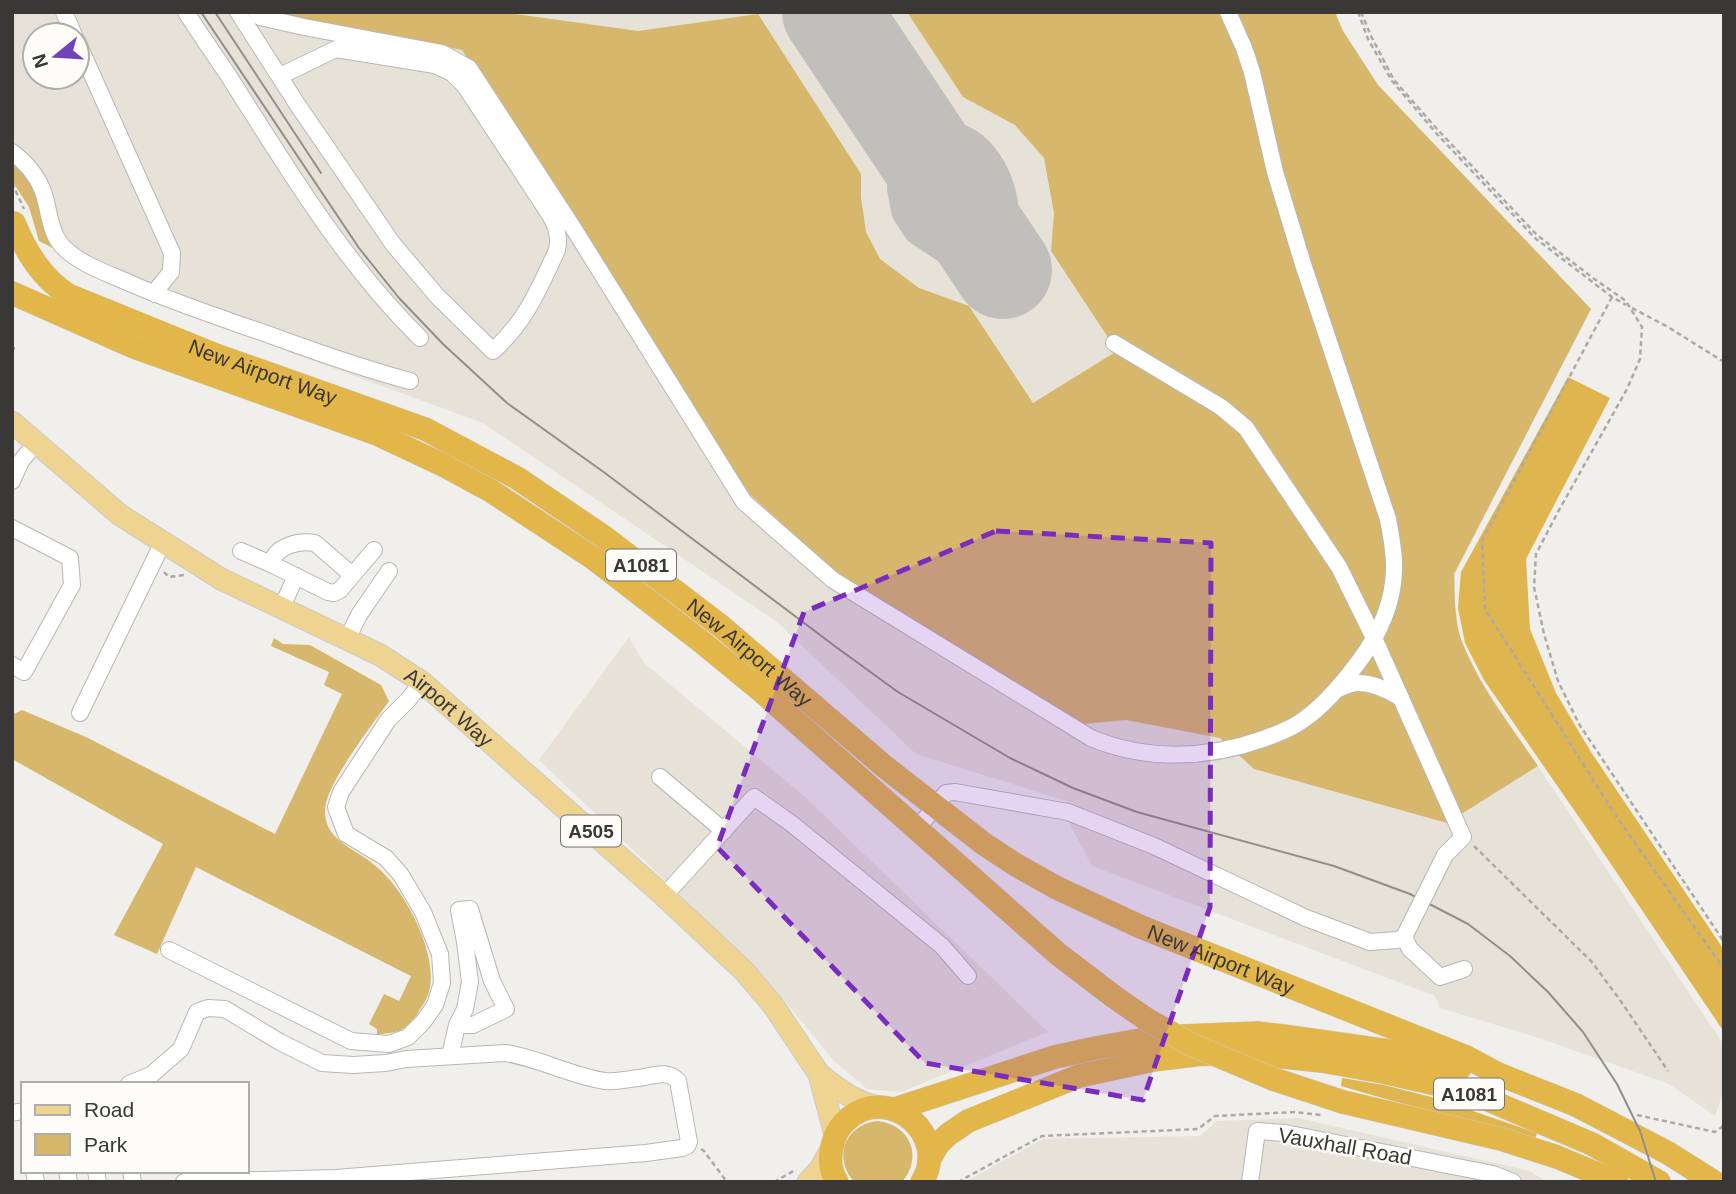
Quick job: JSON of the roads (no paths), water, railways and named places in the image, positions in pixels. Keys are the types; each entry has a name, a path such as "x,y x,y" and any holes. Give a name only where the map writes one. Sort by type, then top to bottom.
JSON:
{"highway":[{"name":"New Airport Way","path":"13,226 23,246 45,277 68,295 213,354 425,429 517,478 604,537 722,627 885,767 984,844 1016,864 1141,928 1466,1057 1498,1074 1576,1105 1668,1153 1714,1182"},
{"name":"New Airport Way","path":"12,293 134,348 377,434 491,491 593,558 703,643 759,689 1058,954 1146,1019 1192,1045 1273,1079 1343,1102 1501,1139 1557,1157 1617,1182"},
{"name":"New Airport Way","path":"833,1143 842,1124 864,1109 887,1108 1055,1057 1157,1037 1257,1033 1396,1052 1463,1069 1498,1074"},
{"name":"A1081","path":"925,1175 939,1144 968,1121 1079,1076 1141,1062 1202,1054 1263,1055 1322,1061 1436,1084 1486,1099 1592,1144 1660,1182"},
{"path":"887,1108 909,1117 921,1129 928,1143 925,1175"},
{"path":"833,1143 831,1165 837,1182"}],"main road":[{"name":"Airport Way","path":"12,422 120,515 221,579 380,655 422,682 664,896 744,971 773,1005 819,1074 843,1093 862,1103 887,1108"},
{"name":"Airport Way","path":"819,1074 833,1143"},
{"path":"803,1175 820,1169 833,1143"}],"street":[{"path":"186,12 329,228 383,299 420,338"},
{"path":"238,12 309,123 393,244 438,296 493,351 509,337 534,298 559,242 557,227 550,215 465,86 452,73 435,65 336,49 280,76"},
{"path":"257,12 260,17 304,27 442,53 469,68 572,226 744,502 833,580 1091,738 1113,746 1168,756 1235,748 1270,737 1295,725 1318,707 1353,670 1374,638 1385,615 1392,589 1394,554 1388,519 1306,276 1275,172 1252,72 1228,12"},
{"path":"91,72 173,253 171,272 155,294"},
{"path":"12,152 36,178 52,228 60,243 75,257 155,294 235,324 368,370 410,381"},
{"path":"917,830 946,793 955,792 1068,812 1154,846 1306,918 1370,942 1397,940 1407,931 1445,855 1463,837 1374,638 1339,567 1246,428 1221,407 1114,343"},
{"path":"12,481 16,458 36,443"},
{"path":"12,528 69,558 72,585 24,672 12,665"},
{"path":"80,713 163,542"},
{"path":"271,564 272,556 290,545 310,542 316,543 352,575"},
{"path":"241,551 334,593 340,590 374,550"},
{"path":"347,639 359,615 390,571"},
{"path":"282,607 296,576"},
{"path":"169,950 351,1041 389,1044 408,1037 423,1022 435,1005 442,983 440,954 423,912 401,875 386,858 346,834 336,807 341,792 388,720 422,682"},
{"path":"1335,690 1356,683 1371,685 1401,698"},
{"path":"660,776 724,831"},
{"path":"664,896 754,797 792,824 942,946 968,976"},
{"path":"450,1056 457,1025 465,1009 470,982 459,910 470,909 492,981 506,1009 472,1025 457,1025"},
{"path":"1407,931 1410,949 1440,977 1464,969"},
{"path":"134,1082 151,1075 181,1049 197,1012 208,1008 225,1009 267,1035 322,1063 364,1064 505,1053 607,1081 667,1073 678,1082 689,1142 687,1146 646,1153 336,1178 184,1182"},
{"name":"Vauxhall Road","path":"1250,1182 1258,1131 1285,1133 1493,1174 1513,1182"}],"tram line":[{"path":"201,12 359,248 399,298 443,344 507,403 898,692 1010,758 1073,788 1137,812 1334,866 1410,894 1468,924 1510,956 1548,992 1583,1032 1617,1084 1640,1131 1656,1182"},
{"path":"215,12 321,173"}]}
